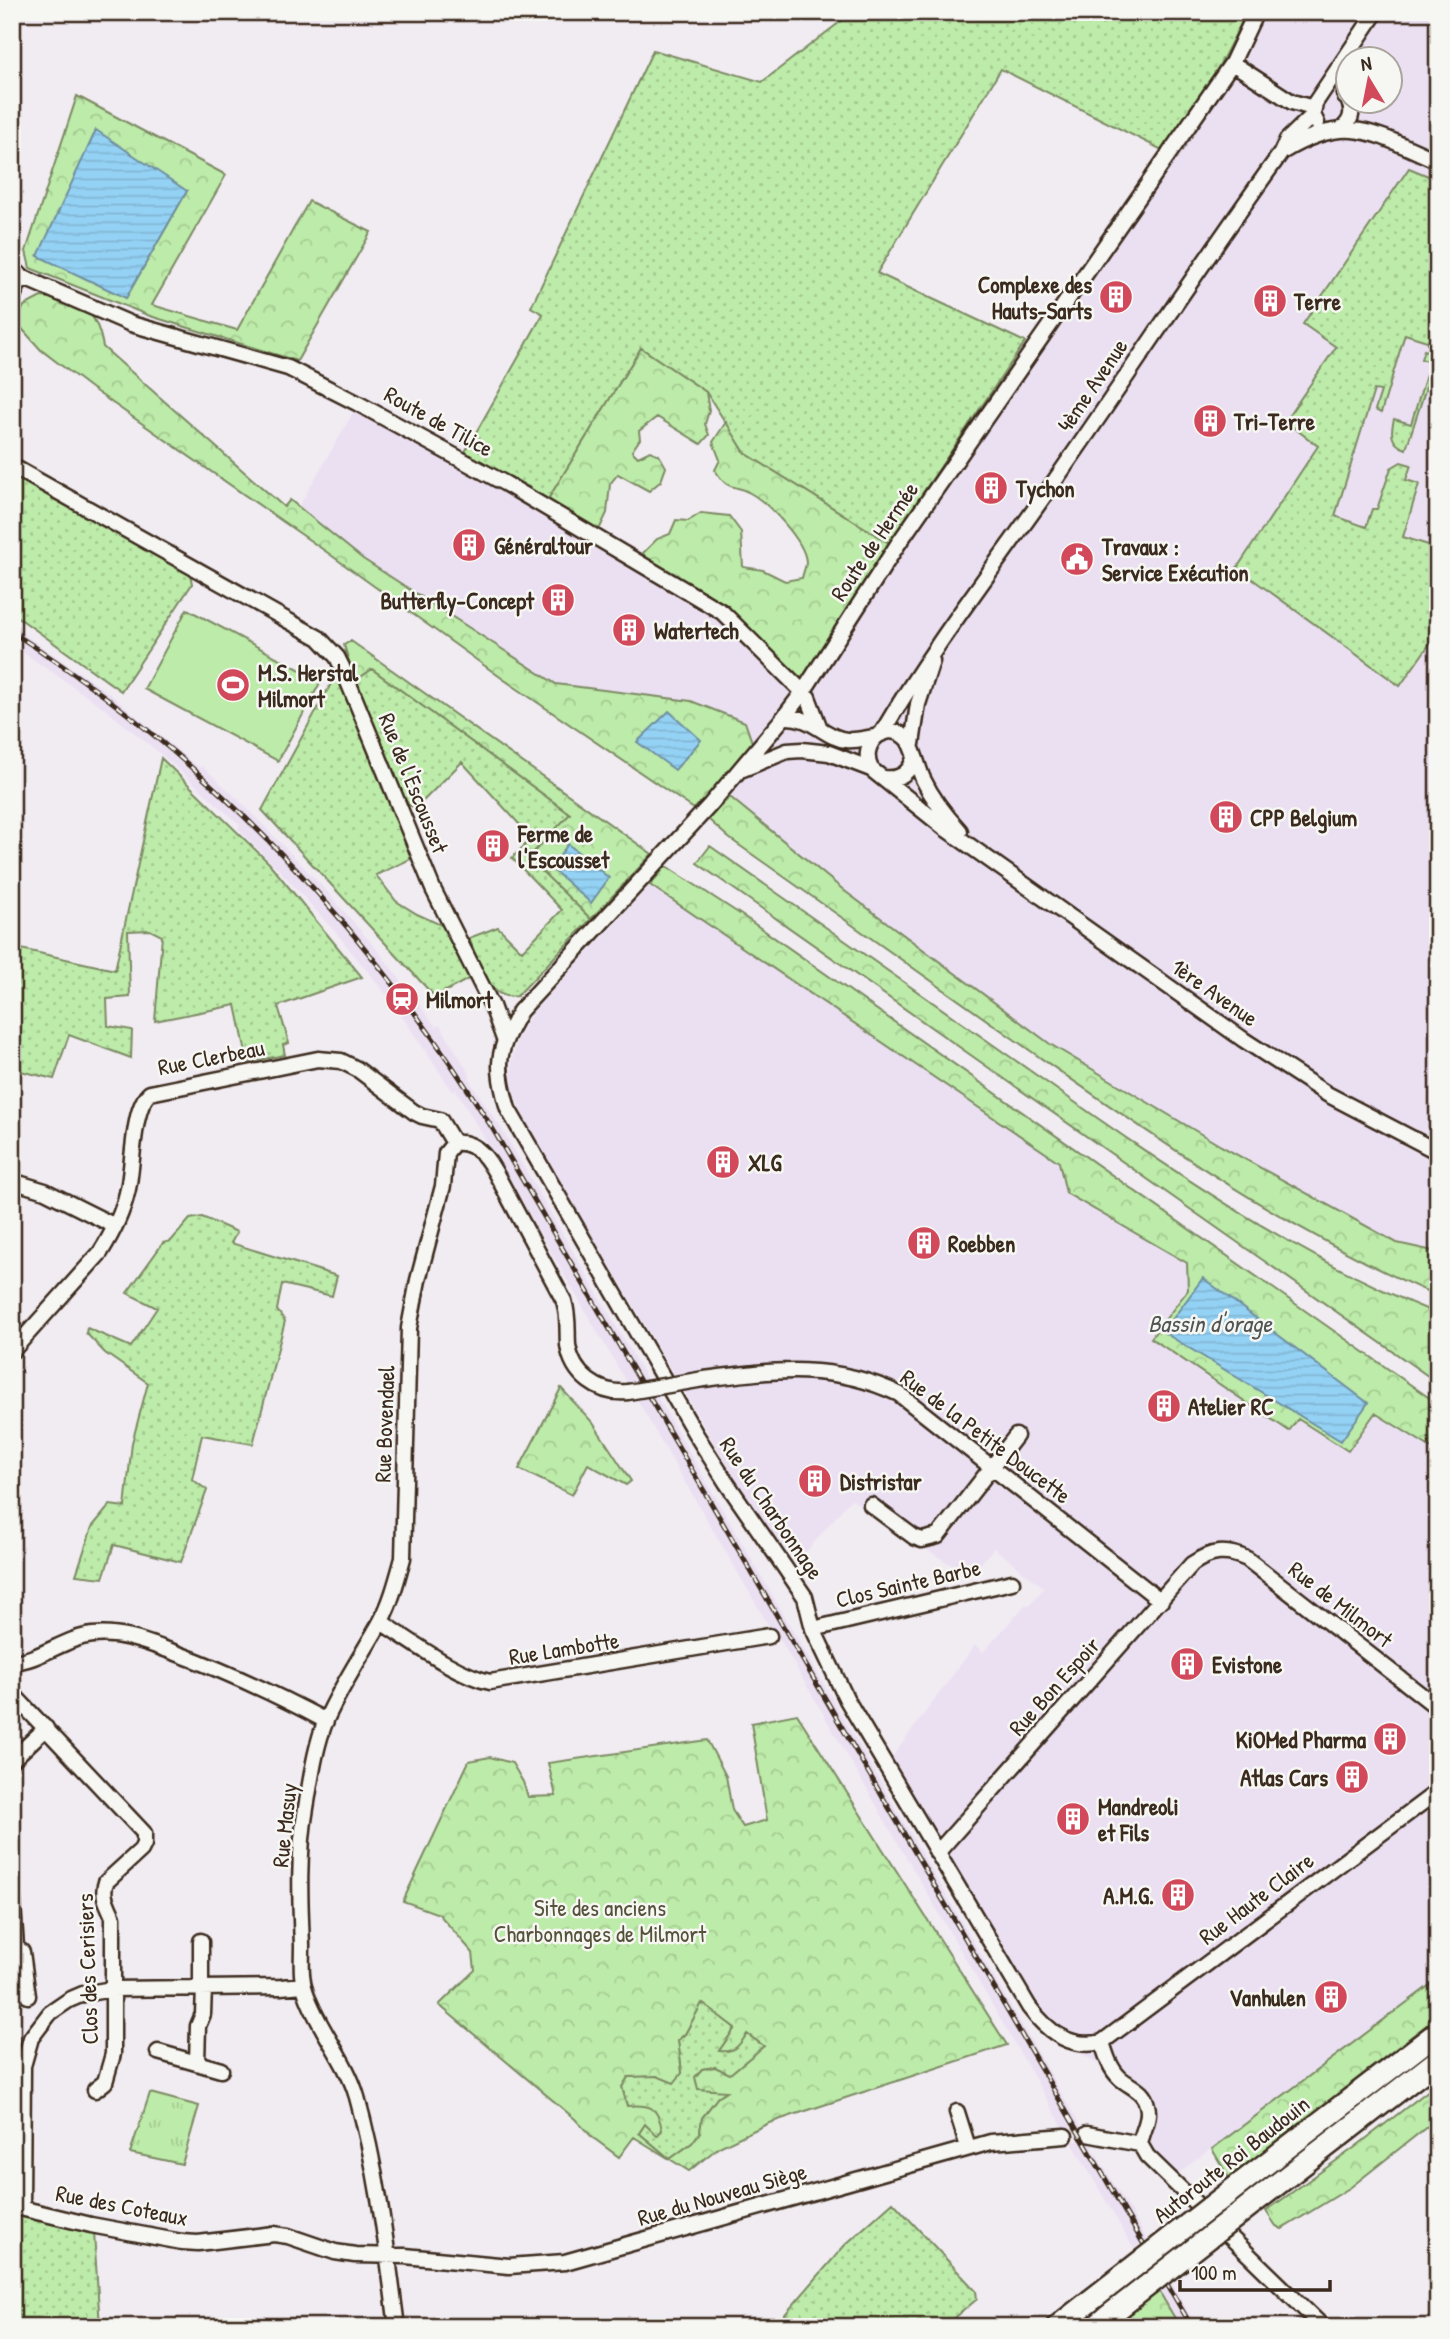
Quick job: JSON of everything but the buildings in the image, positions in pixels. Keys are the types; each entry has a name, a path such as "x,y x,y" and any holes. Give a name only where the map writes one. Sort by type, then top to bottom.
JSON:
{"highway":[{"name":"Autoroute Roi Baudouin","path":"1057,2327 1438,2032"},
{"path":"1100,2322 1438,2060"}],"street":[{"name":"Route de Hermée","path":"498,1067 504,1040 520,1011 670,850 772,733 803,692 898,544 1232,63 1256,12"},
{"name":"4ème Avenue","path":"1354,46 1376,12"},
{"path":"1232,63 1292,102 1313,112 1320,126 1371,133 1438,161"},
{"name":"4ème Avenue","path":"878,735 919,670 942,642 1281,153 1287,140 1313,112 1334,74"},
{"path":"1322,96 1334,92"},
{"path":"1292,102 1296,110 1297,130"},
{"path":"1334,130 1348,124 1348,116"},
{"path":"1358,116 1371,133"},
{"name":"4ème Avenue","path":"1281,153 1309,137 1334,130"},
{"path":"12,298 17,272"},
{"name":"Route de Tilice","path":"17,272 131,324 288,368 358,402 506,484 722,612 803,692"},
{"name":"Rue de l'Escousset","path":"12,466 319,638 329,647 342,667 433,889 492,1006 504,1040"},
{"name":"4ème Avenue","path":"913,751 918,704 927,673 942,642"},
{"path":"803,692 808,697 819,726"},
{"path":"784,717 804,719 838,738 848,740 878,735 896,732 904,736 913,751 912,765 903,775 897,778 877,774 867,756 868,749 878,735"},
{"path":"772,733 787,751"},
{"name":"1ère Avenue","path":"739,771 787,751 802,750 829,752 877,774 946,829 1244,1040 1327,1094 1438,1152"},
{"name":"1ère Avenue","path":"913,751 938,807 978,850"},
{"name":"Rue Clerbeau","path":"12,1351 100,1253 115,1226 130,1184 140,1106 144,1097 155,1091 318,1059 341,1061 357,1069 422,1116 440,1120 454,1143"},
{"name":"Rue du Charbonnage","path":"498,1067 508,1109 702,1444 806,1597 813,1629 847,1700 1029,2007 1043,2025 1061,2038 1090,2045 1102,2042"},
{"name":"Rue de la Petite Doucette","path":"454,1143 464,1142 476,1148 490,1162 564,1301 568,1318 569,1348 578,1370 587,1381 603,1390 628,1392 704,1379 807,1370 828,1371 873,1381 899,1394 1161,1601"},
{"name":"Rue Bovendael","path":"326,1721 358,1657 381,1622 397,1582 403,1558 411,1311 443,1186 446,1153 454,1143"},
{"path":"12,1181 57,1196 115,1226"},
{"path":"871,1505 914,1537 922,1540 938,1536 1016,1436"},
{"name":"Rue de Milmort","path":"1209,1554 1233,1552 1247,1559 1438,1709"},
{"name":"Rue Bon Espoir","path":"937,1853 1192,1564 1209,1554"},
{"name":"Clos Sainte Barbe","path":"813,1629 1012,1582"},
{"name":"Rue Lambotte","path":"381,1622 455,1667 490,1682 769,1636"},
{"path":"12,1662 79,1638 127,1636 233,1674 326,1721"},
{"path":"12,1693 46,1728 12,1760"},
{"name":"Rue Masuy","path":"326,1721 318,1745 305,1812 300,1885 303,1985 311,2007 340,2056 356,2093 366,2132 397,2327"},
{"name":"Clos des Cerisiers","path":"46,1728 144,1833 141,1850 107,1882 105,1900 113,1917 113,2054 105,2082 95,2090"},
{"name":"Rue Haute Claire","path":"1102,2042 1438,1791"},
{"path":"12,1889 14,1946 22,1952 28,1996"},
{"path":"197,2062 198,2026 203,2014 201,1941"},
{"path":"17,2207 22,2070 31,2038 50,2013 83,1994 113,1989 303,1985"},
{"path":"1102,2042 1107,2059 1118,2077 1136,2088 1147,2105 1148,2117 1140,2144 1147,2156 1323,2327"},
{"path":"158,2052 221,2070"},
{"path":"957,2112 968,2147"},
{"path":"1087,2134 1140,2144"},
{"name":"Rue du Nouveau Siège","path":"387,2256 509,2266 565,2262 968,2147 1005,2140 1065,2136"},
{"name":"Rue des Coteaux","path":"17,2207 90,2225 182,2242 198,2243 274,2234 335,2252 387,2256"}],"shaded area":[{"path":"1256,12 1438,12 1438,1252 1397,1243 1221,1146 1050,1044 846,892 730,797 730,774 691,701 557,684 363,559 299,506 357,406 722,612 813,695 895,559 1224,79"},
{"path":"12,626 106,691 199,768 202,766 236,797 325,889 380,953 436,1027 440,1025 469,1073 471,1083 503,1131 1081,2127 1063,2127 456,1090 453,1092 390,999 337,934 238,829 240,825 162,755 97,703 12,645"},
{"path":"650,885 1059,1162 1066,1193 1187,1263 1188,1290 1152,1338 1289,1430 1298,1419 1375,1413 1438,1452 1438,1979 1173,2177 1140,2144 1148,2117 1136,2088 1065,2043 1043,2025 887,1764 975,1645 983,1652 1044,1588 994,1548 970,1576 897,1532 851,1499 800,1559 793,1562 736,1481 522,1115 511,1084 512,1060 518,1037 532,1013"},
{"path":"1088,2140 1147,2239 1134,2249 1071,2141"},
{"path":"1171,2282 1197,2327 1180,2327 1159,2291"}],"green space":[{"path":"853,12 1247,12 1217,70 1162,150 1001,69 877,273 1025,342 889,543 745,453 706,392 641,348 547,501 465,452 543,314 531,307 653,50 762,82"},
{"path":"77,96 226,175 152,305 237,330 309,201 371,232 297,361 150,316 30,268 26,251","holes":["187,191 126,298 38,255"]},
{"path":"1409,168 1438,180 1438,348 1427,344 1427,341 1405,334 1381,413 1375,410 1381,391 1374,390 1335,516 1366,527 1372,509 1377,509 1391,468 1401,462 1411,465 1406,480 1419,484 1403,537 1438,548 1438,632 1400,686 1237,568 1318,446 1285,421 1336,347 1303,324"},
{"path":"41,297 76,304 91,314 103,347 284,507 290,500 363,559 556,684 691,701 745,722 753,745 730,774 694,809 503,679 41,350 16,322 24,306"},
{"path":"641,348 706,392 709,411 705,424 709,435 701,444 657,417 639,431 640,439 632,451 638,457 650,451 659,455 666,467 661,481 649,491 618,474 610,484 607,513 598,532 547,501"},
{"path":"1424,350 1437,354 1406,449 1395,441 1392,434 1393,424 1394,419 1411,424 1430,362 1421,359"},
{"path":"726,422 745,453 889,543 810,676 801,679 786,675 758,645 652,570 643,553 657,539 670,534 676,520 688,521 701,513 729,516 741,532 743,567 763,570 785,581 802,578 806,564 804,553 793,534 758,498 724,482 715,470 720,460 713,442"},
{"path":"12,472 190,573 192,584 121,691 12,613"},
{"name":"M.S. Herstal Milmort","path":"187,609 321,681 278,761 144,689"},
{"path":"351,641 652,854 591,919 528,858 570,814 372,669 355,681 344,645"},
{"path":"372,669 570,814 529,858 591,919 517,996 498,993 491,986 480,968 469,938 498,927 522,951 562,910 512,858 532,838 462,762 416,808 404,803 355,681"},
{"path":"333,680 345,686 415,857 376,875 396,901 443,926 447,924 474,976 435,997 262,810"},
{"path":"161,758 269,863 362,977 278,1006 289,1043 283,1045 285,1055 248,1062 236,1005 155,1021 162,936 150,930 128,931 130,997 107,999 108,1026 132,1030 131,1058 69,1035 54,1079 12,1069 12,947 115,970"},
{"path":"730,797 846,892 1050,1044 1221,1146 1397,1243 1438,1252 1438,1296 1332,1245 1230,1186 1035,1054 729,838 708,819"},
{"path":"710,846 1182,1176 1332,1265 1438,1314 1438,1383 697,863"},
{"path":"666,866 749,920 1438,1404 1438,1452 1375,1413 1348,1451 1298,1419 1289,1431 1151,1338 1188,1290 1187,1263 1066,1193 1059,1162 650,885"},
{"path":"202,1217 237,1232 231,1243 337,1276 332,1296 282,1284 277,1310 285,1321 253,1444 202,1435 192,1479 207,1490 181,1562 114,1545 103,1578 76,1575 92,1527 110,1505 125,1507 132,1443 148,1383 105,1353 86,1333 87,1328 131,1347 157,1308 127,1293 163,1243 171,1241 190,1219"},
{"path":"561,1388 593,1423 631,1481 626,1485 588,1464 572,1495 519,1469"},
{"name":"Site des anciens Charbonnages de Milmort","path":"797,1714 1007,2045 769,2123 719,2147 689,2171 634,2137 619,2157 592,2137 575,2119 439,2005 475,1970 473,1953 439,1914 403,1901 469,1761 490,1757 512,1763 528,1797 556,1796 548,1763 707,1740 726,1776 732,1810 743,1827 767,1820 751,1723","holes":["702,2003 735,2028 719,2051 736,2048 747,2034 764,2046 730,2074 715,2067 702,2069 695,2077 698,2089 727,2091 718,2097 702,2118 700,2132 692,2143 670,2159 639,2133 645,2124 657,2136 662,2130 655,2111 647,2106 627,2106 622,2087 628,2077 657,2076 674,2083 682,2073 678,2040 685,2034"]},
{"path":"1438,1979 1438,2016 1229,2178 1212,2149"},
{"path":"702,2002 735,2028 719,2051 747,2034 765,2046 730,2075 715,2067 702,2069 696,2077 728,2090 718,2097 702,2118 700,2132 692,2143 670,2159 639,2133 645,2124 657,2135 627,2106 622,2087 628,2077 682,2073 678,2040 685,2034"},
{"path":"1438,2083 1438,2118 1351,2187 1282,2229 1276,2226 1266,2211"},
{"path":"150,2093 199,2106 182,2164 130,2153"},
{"path":"893,2202 976,2291 977,2299 944,2327 774,2327 845,2245"},
{"path":"12,2213 94,2232 100,2327 12,2327"},
{"path":"1159,2291 1180,2327 1113,2327"}],"water":[{"path":"96,130 187,191 126,298 38,256"},
{"path":"669,711 701,740 675,770 637,742"},
{"path":"568,844 609,878 591,903 551,868"},
{"name":"Bassin d'orage","path":"1203,1278 1368,1403 1341,1441 1163,1332"}],"railway":[{"path":"12,632 85,682 154,736 220,793 282,854 340,919 395,987 446,1058 494,1131 1192,2327"}],"place":[{"name":"Complexe des Hauts-Sarts","path":"1116,297"},
{"name":"Terre","path":"1270,301"},
{"name":"Tri-Terre","path":"1210,421"},
{"name":"Tychon","path":"991,488"},
{"name":"Généraltour","path":"469,545"},
{"name":"Travaux : Service Exécution","path":"1077,559"},
{"name":"Butterfly-Concept","path":"558,600"},
{"name":"Watertech","path":"629,630"},
{"name":"M.S. Herstal Milmort","path":"233,685"},
{"name":"CPP Belgium","path":"1226,817"},
{"name":"Ferme de l'Escousset","path":"493,846"},
{"name":"Milmort","path":"402,999"},
{"name":"XLG","path":"723,1162"},
{"name":"Roebben","path":"924,1243"},
{"name":"Atelier RC","path":"1164,1406"},
{"name":"Distristar","path":"815,1481"},
{"name":"Evistone","path":"1187,1664"},
{"name":"KiOMed Pharma","path":"1390,1739"},
{"name":"Atlas Cars","path":"1352,1777"},
{"name":"Mandreoli et Fils","path":"1073,1819"},
{"name":"A.M.G.","path":"1178,1895"},
{"name":"Vanhulen","path":"1331,1997"}]}
